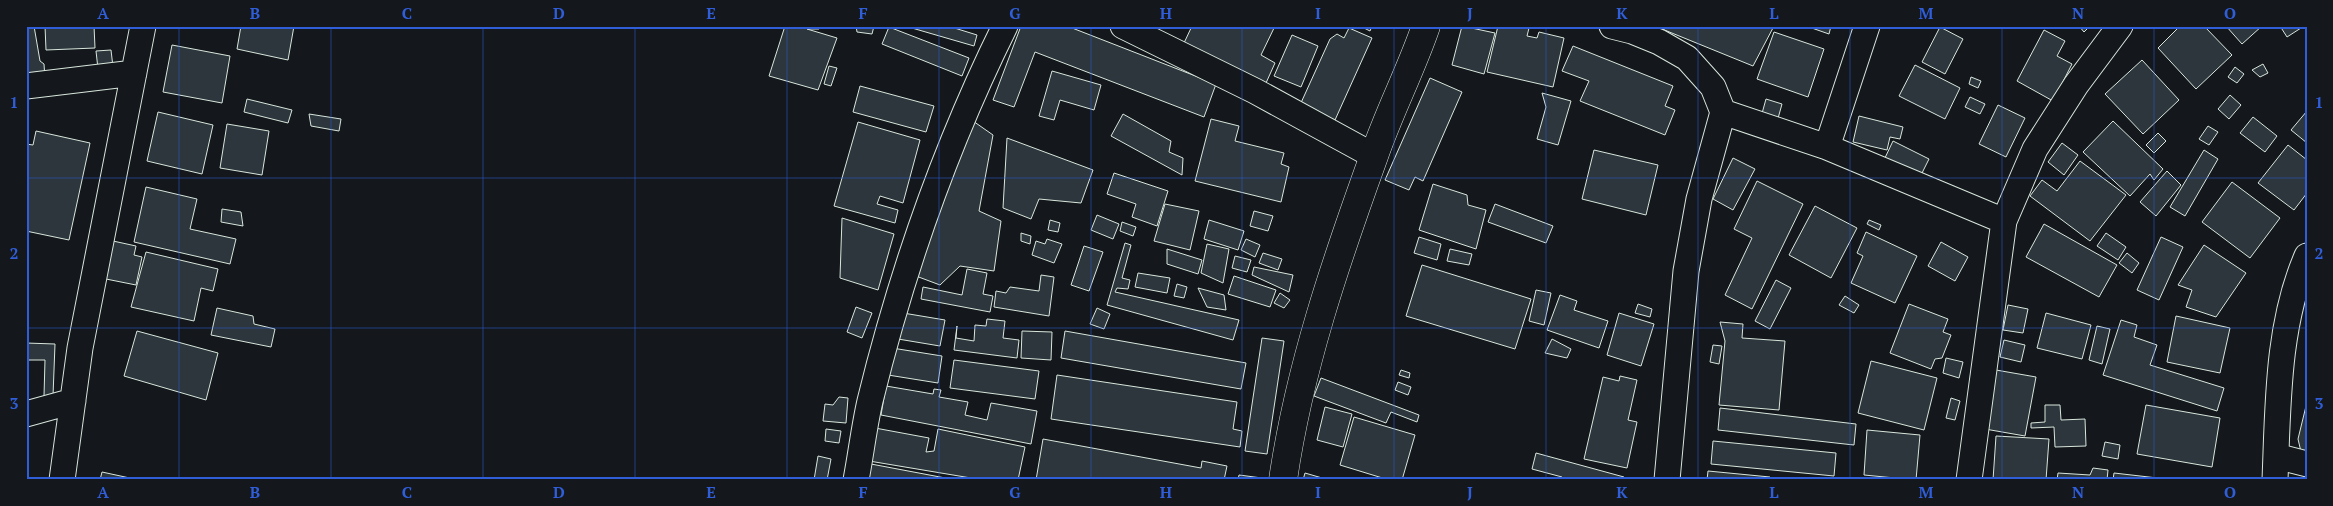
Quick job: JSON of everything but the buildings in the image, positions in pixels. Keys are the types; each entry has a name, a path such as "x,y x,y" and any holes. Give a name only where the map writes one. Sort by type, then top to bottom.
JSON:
{"street":[{"path":"62,480 80,348 143,26"},
{"path":"856,480 870,403 898,298 936,186 1005,26"},
{"path":"1123,26 1255,91 1374,156"},
{"path":"1283,480 1308,362 1329,289 1374,156 1426,26"},
{"path":"1612,26 1632,31 1659,42 1686,58 1713,87 1723,112 1699,199 1686,271 1667,480"},
{"path":"1827,148 1867,26"},
{"path":"1969,480 2004,221 2035,149 2076,85 2120,26"},
{"path":"26,86 134,73"},
{"path":"1723,112 1827,148 2004,221"},
{"path":"2307,256 2296,280 2282,351 2276,468 2307,464"},
{"path":"26,414 73,401"}]}
